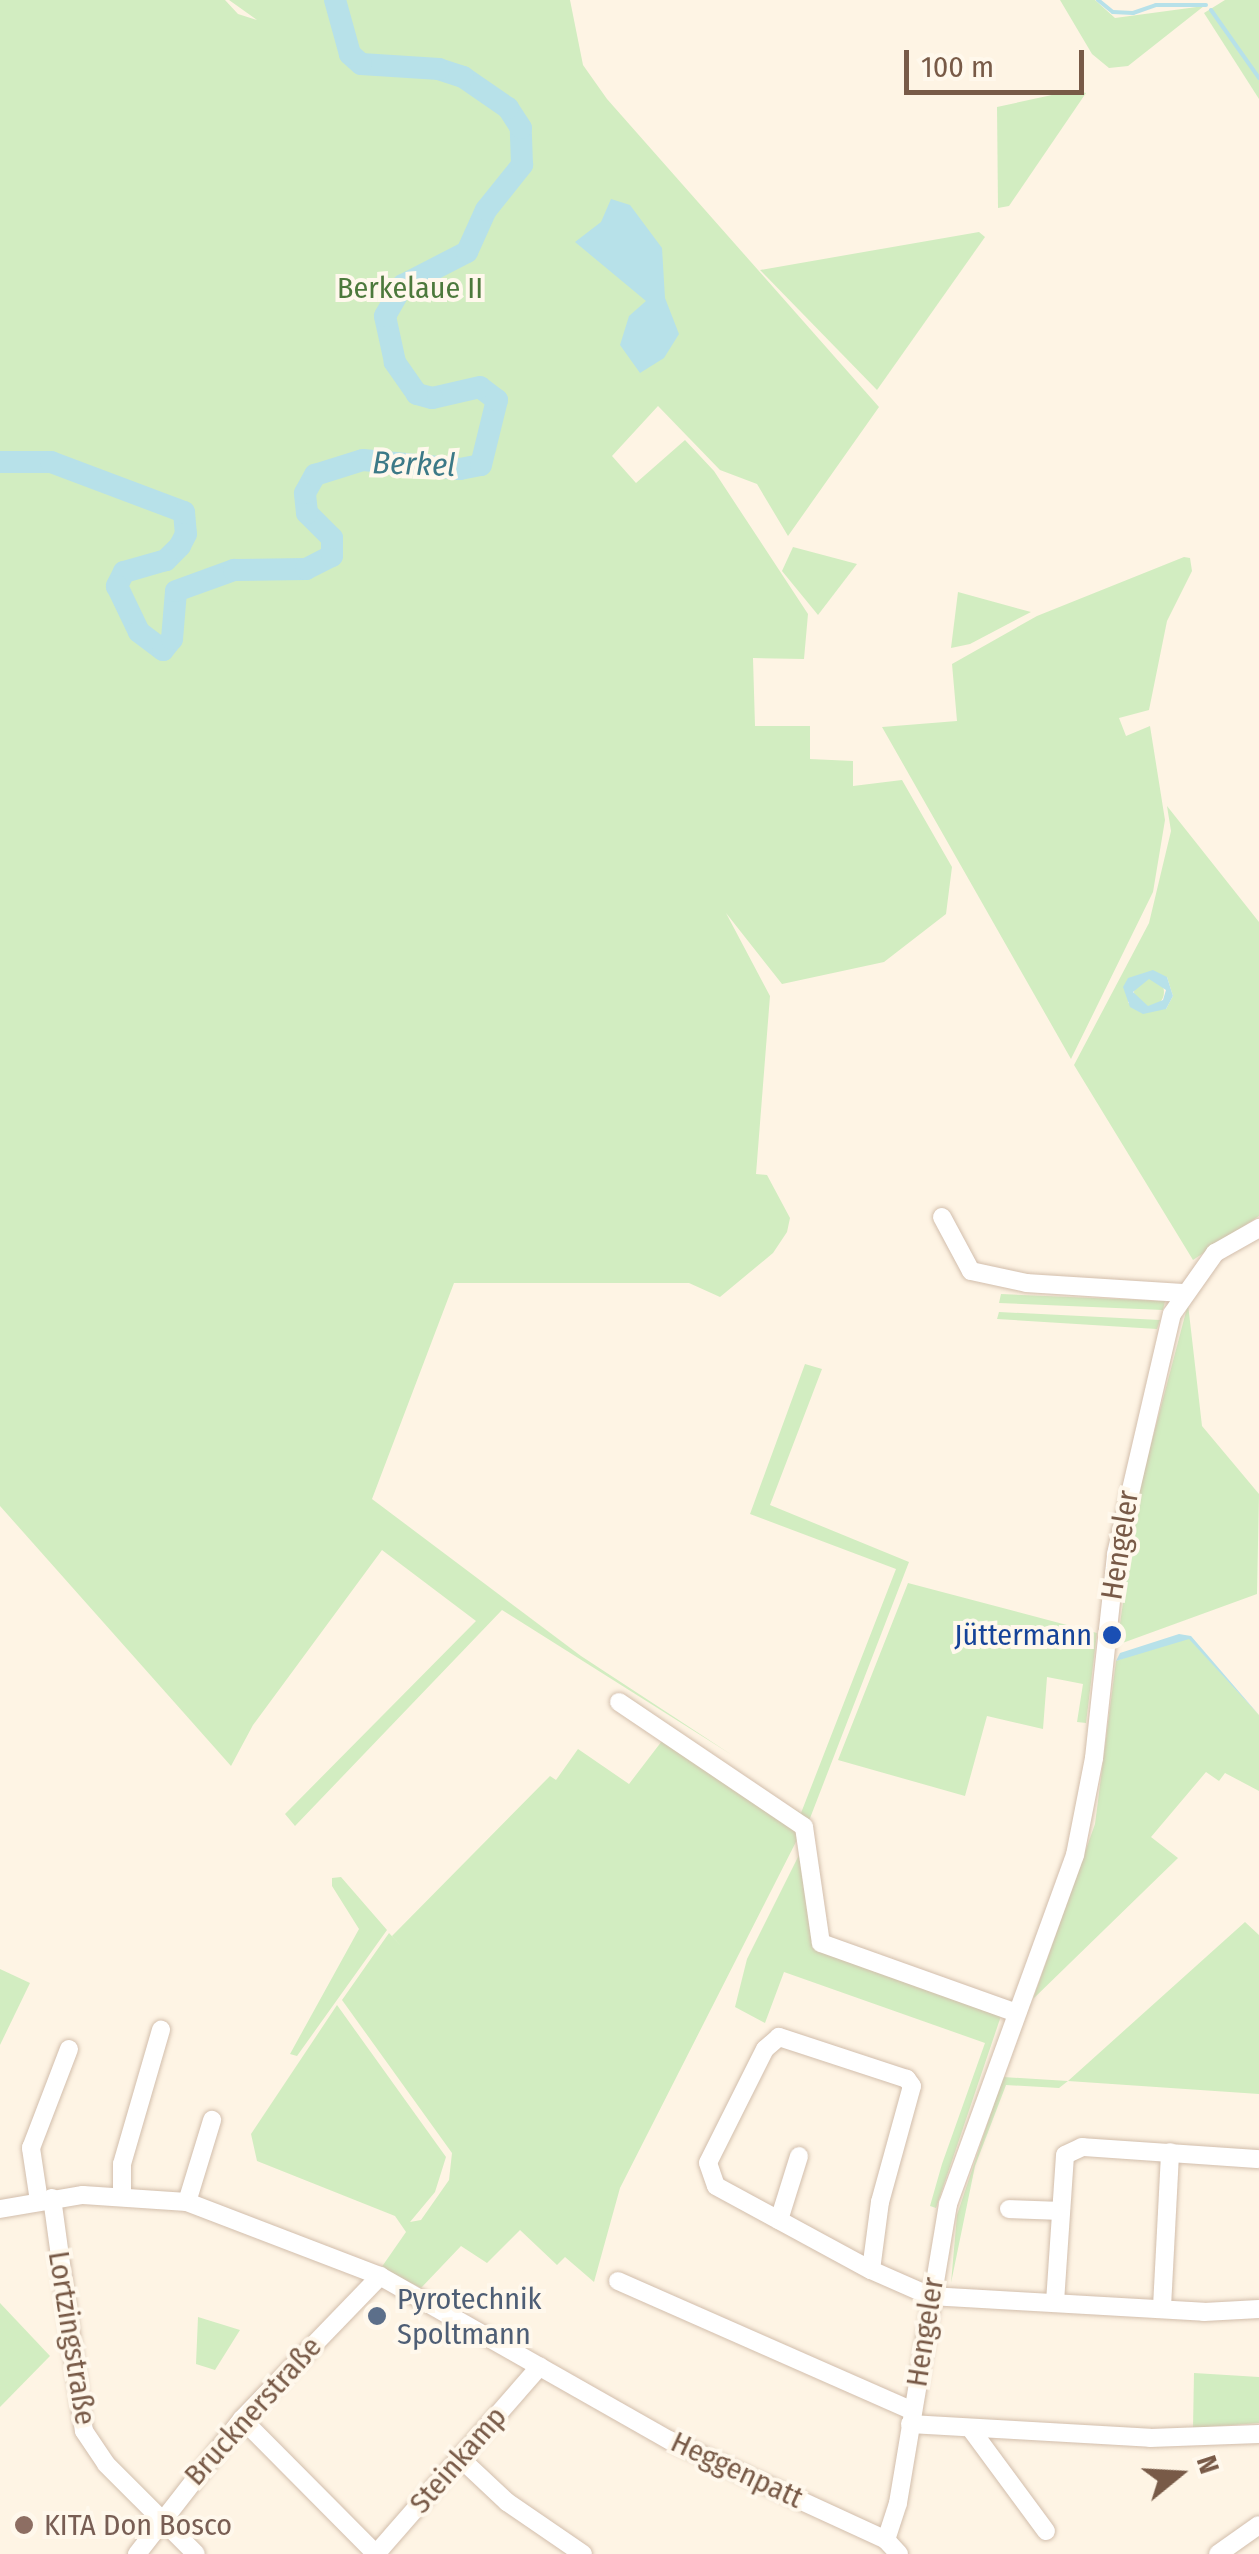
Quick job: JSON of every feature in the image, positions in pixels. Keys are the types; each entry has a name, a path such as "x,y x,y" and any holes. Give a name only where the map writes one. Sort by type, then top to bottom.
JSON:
{"street":[{"path":"942,1217 970,1272 1027,1283 1182,1293"},
{"name":"Hengeler","path":"892,2547 948,2204 1075,1855 1128,1490 1182,1293 1215,1252 1259,1228"},
{"path":"619,1702 804,1827 821,1942 1016,2013"},
{"path":"122,2195 122,2164 162,2030"},
{"path":"871,2270 880,2202 914,2096 907,2079 779,2037 765,2049 706,2170 716,2186 871,2270 930,2296 1259,2309"},
{"name":"Lortzingstraße","path":"70,2049 31,2148 46,2200 84,2431 160,2519 196,2554"},
{"path":"187,2202 212,2120"},
{"path":"1055,2302 1065,2154 1082,2147 1259,2159"},
{"path":"1162,2307 1170,2152"},
{"path":"780,2220 799,2156"},
{"name":"Heggenpatt","path":"0,2209 46,2200 122,2195 187,2202 380,2276 588,2396 892,2547"},
{"path":"1009,2209 1060,2211"},
{"name":"Brucknerstraße","path":"136,2554 242,2419 380,2276"},
{"path":"618,2281 911,2418 970,2428 1150,2438 1259,2434"},
{"name":"Steinkamp","path":"376,2554 540,2366"},
{"path":"242,2419 376,2554"},
{"path":"970,2428 1046,2531"},
{"path":"460,2458 507,2502 583,2554"},
{"path":"1218,2554 1259,2524"}],"green space":[{"name":"Berkelaue II","path":"0,0 225,0 238,14 257,20 229,0 570,0 583,65 607,99 879,407 788,536 757,484 720,470 658,406 612,456 636,483 685,440 714,471 808,614 804,659 753,658 755,726 810,726 810,759 853,761 853,786 902,780 952,867 946,914 884,962 782,984 726,913 770,996 756,1174 767,1175 790,1218 787,1232 773,1253 720,1297 689,1283 454,1283 372,1499 581,1656 732,1755 502,1610 295,1826 285,1814 476,1621 382,1550 253,1725 231,1766 0,1506"},
{"path":"1060,0 1095,0 1115,18 1204,6 1128,66 1109,68 1092,54"},
{"path":"1225,0 1259,0 1259,99 1204,13"},
{"path":"1075,90 1086,93 1009,206 998,208 997,107"},
{"path":"979,232 985,237 877,390 760,270"},
{"path":"793,547 857,564 818,615 782,571"},
{"path":"1184,557 1190,558 1192,571 1167,621 1149,710 1119,718 1126,736 1150,726 1165,820 1153,892 1071,1059 882,727 957,721 952,664 1037,616"},
{"path":"958,592 1031,612 970,644 951,648"},
{"path":"1167,806 1259,922 1259,1216 1193,1260 1074,1065 1149,923 1171,831","holes":["1167,977 1173,996 1166,1009 1128,1003 1128,979"]},
{"path":"1149,977 1163,986 1164,992 1155,1006 1149,1007 1135,998 1134,992 1143,978"},
{"path":"1001,1294 1165,1301 1163,1310 999,1303"},
{"path":"1188,1304 1202,1426 1259,1494 1257,1594 1117,1645 1139,1490"},
{"path":"999,1312 1160,1320 1157,1329 997,1319"},
{"path":"805,1364 822,1369 770,1505 909,1562 807,1826 742,1778 801,1813 896,1569 750,1514"},
{"path":"908,1583 1097,1633 1086,1723 1077,1722 1083,1684 1047,1677 1043,1729 987,1716 965,1796 838,1760"},
{"path":"1180,1637 1190,1639 1259,1715 1259,1791 1225,1773 1219,1781 1206,1772 1151,1837 1178,1858 1033,1999 1095,1824 1116,1661"},
{"path":"665,1737 801,1832 620,2188 594,2282 565,2257 557,2265 520,2230 487,2263 461,2246 421,2288 381,2268 406,2232 395,2216 257,2161 251,2134 337,2005 446,2157 435,2192 410,2222 421,2220 449,2180 452,2153 342,2000 389,1933 403,1948 392,1936 550,1776 556,1780 578,1749 629,1784"},
{"path":"804,1845 818,1946 1002,2013 936,2208 930,2206 942,2164 985,2043 784,1972 765,2023 735,2007 747,1959"},
{"path":"341,1877 387,1930 297,2056 290,2054 359,1929 332,1886 332,1878"},
{"path":"1245,1922 1259,1935 1259,2094 1068,2081"},
{"path":"0,1969 30,1983 0,2045"},
{"path":"1003,2077 1068,2081 1059,2088 1006,2085 975,2166 951,2283 957,2215"},
{"path":"0,2303 50,2356 0,2407"},
{"path":"198,2317 240,2330 215,2370 196,2364"},
{"path":"1194,2373 1259,2377 1259,2423 1193,2428"}],"water":[{"path":"611,199 630,205 662,248 665,298 679,334 664,358 640,373 620,345 629,316 646,301 575,242 601,222"},
{"path":"1153,970 1167,977 1173,996 1166,1009 1143,1014 1130,1007 1123,987 1128,978","holes":["1149,979 1166,990 1163,1000 1148,1006 1133,992"]},
{"path":"1179,1634 1191,1636 1259,1715 1189,1639 1116,1661 1120,1653"}],"waterway":[{"name":"Berkel","path":"0,462 51,462 184,512 186,534 180,546 166,560 124,572 117,586 139,632 163,650 172,639 176,591 234,570 306,569 332,556 332,538 307,513 305,493 315,475 363,460 460,469 481,465 497,400 480,387 432,398 417,394 395,362 385,316 403,285 467,252 486,210 522,165 521,128 508,108 463,77 439,69 361,64 350,54 335,0"},
{"path":"1098,0 1113,12 1133,13 1156,5 1206,5"},
{"path":"1211,10 1259,78"}],"place":[{"name":"Jüttermann","path":"1112,1635"},
{"name":"Pyrotechnik Spoltmann","path":"377,2316"},
{"name":"KITA Don Bosco","path":"24,2525"}]}
